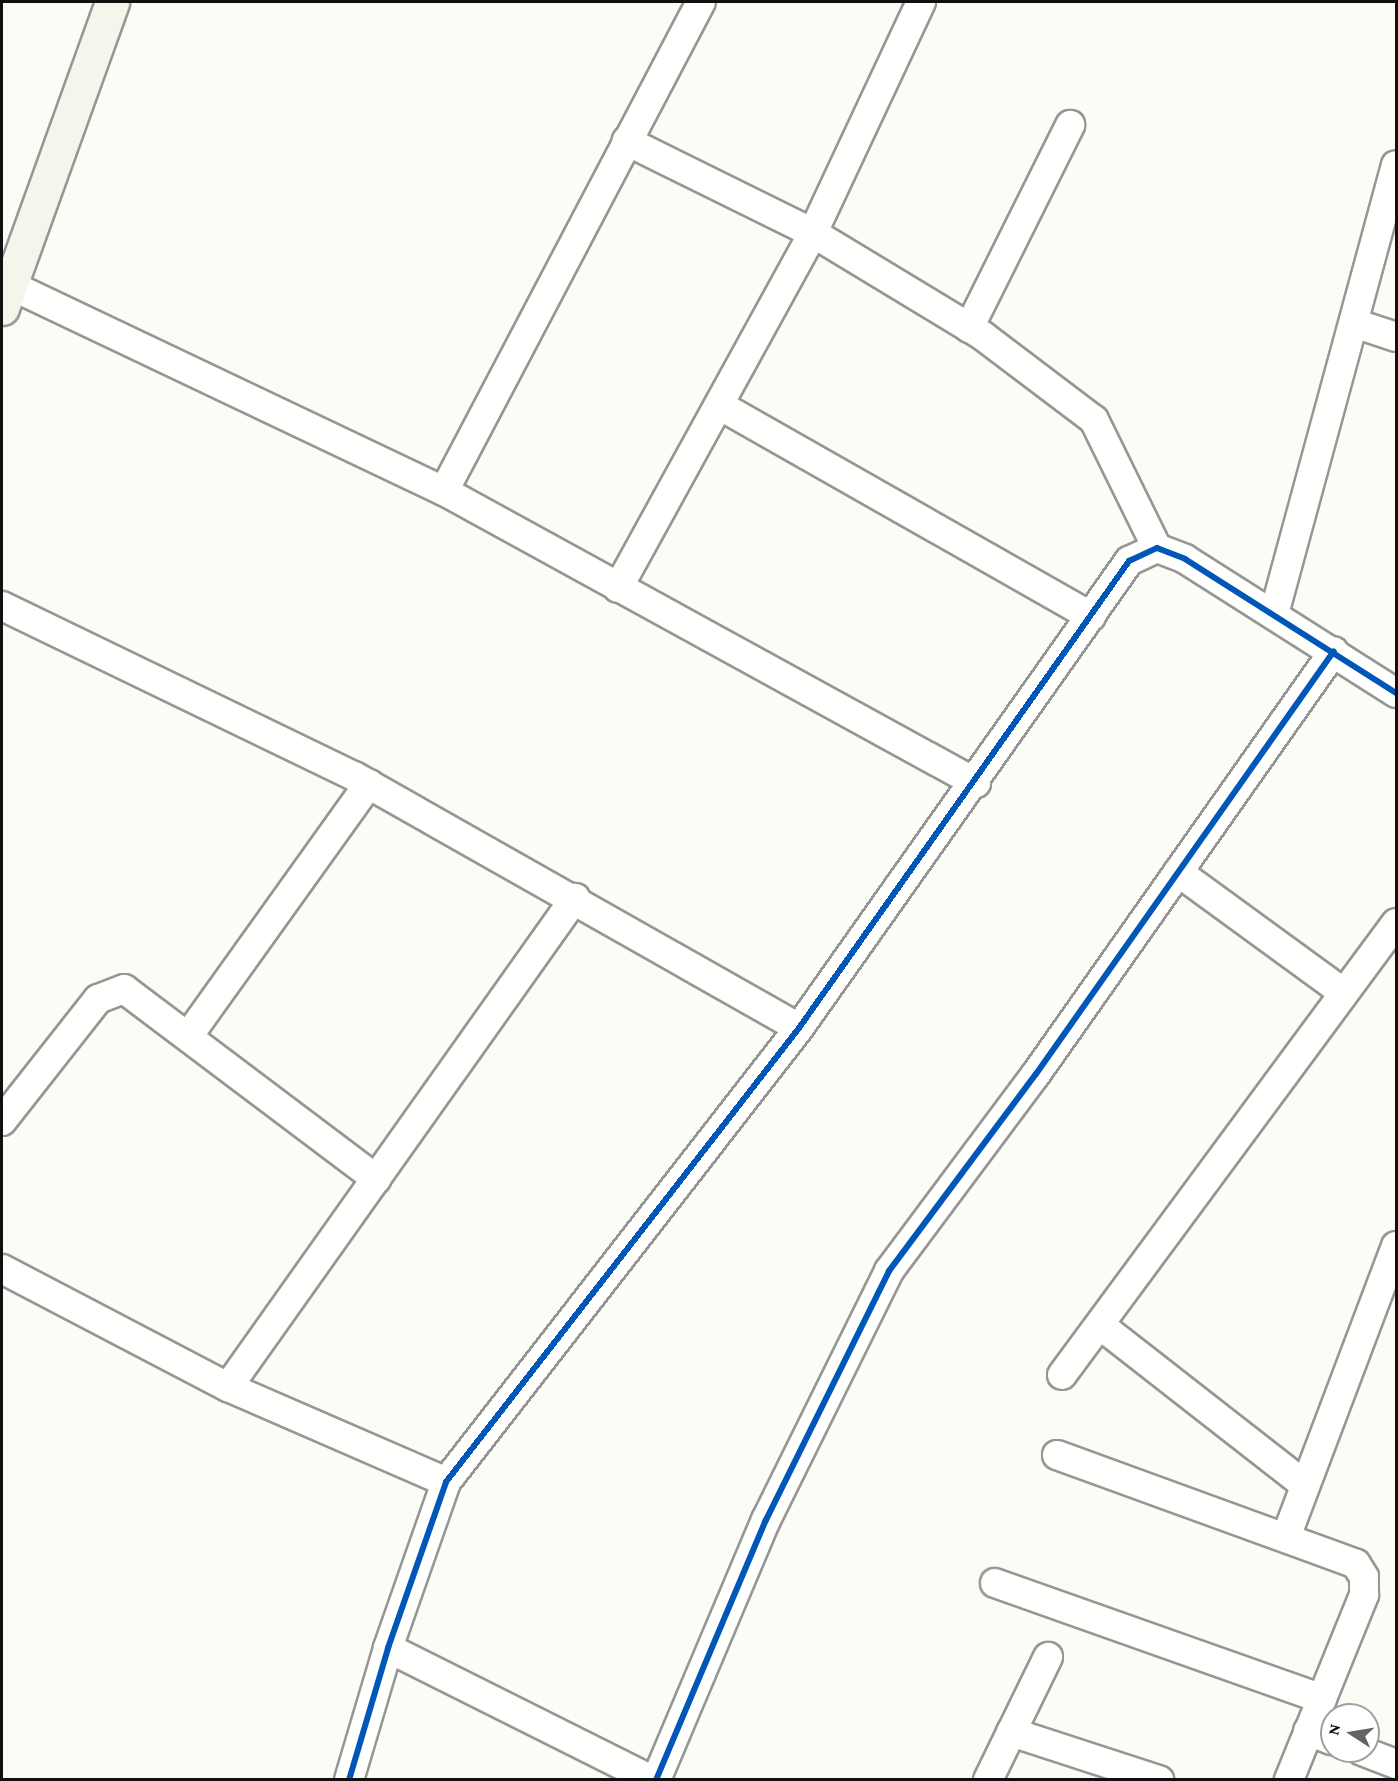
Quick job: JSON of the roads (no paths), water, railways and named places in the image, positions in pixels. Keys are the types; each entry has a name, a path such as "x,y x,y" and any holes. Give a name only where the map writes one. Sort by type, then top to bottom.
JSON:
{"main road":[{"path":"7,297 110,2"}],"street":[{"path":"444,491 701,2"},
{"path":"618,588 813,233 921,2"},
{"path":"969,328 1070,125"},
{"path":"627,141 813,233 969,328 1094,420 1157,548 1185,559 1334,651 1396,693"},
{"path":"1274,614 1396,165"},
{"path":"7,297 444,491 976,783"},
{"path":"1354,323 1396,337"},
{"path":"719,405 1091,616"},
{"path":"349,1779 388,1648 446,1482 799,1028 976,783 1129,561 1157,548"},
{"path":"2,606 369,784 575,898 799,1028"},
{"path":"656,1779 766,1520 889,1271 1178,872 1334,651"},
{"path":"189,1035 369,784"},
{"path":"1178,872 1344,993"},
{"path":"228,1387 575,898"},
{"path":"1062,1375 1396,922"},
{"path":"2,1121 98,999 111,991 124,989 137,995 376,1179"},
{"path":"1287,1537 1396,1246"},
{"path":"2,1269 228,1387 446,1482"},
{"path":"1100,1324 1305,1485"},
{"path":"1057,1455 1356,1564 1364,1577 1364,1595 1322,1703"},
{"path":"995,1583 1322,1699"},
{"path":"388,1648 652,1779"},
{"path":"988,1779 1048,1657"},
{"path":"1011,1732 1159,1779"},
{"path":"1289,1779 1320,1736"},
{"path":"1380,1758 1396,1764"}]}
